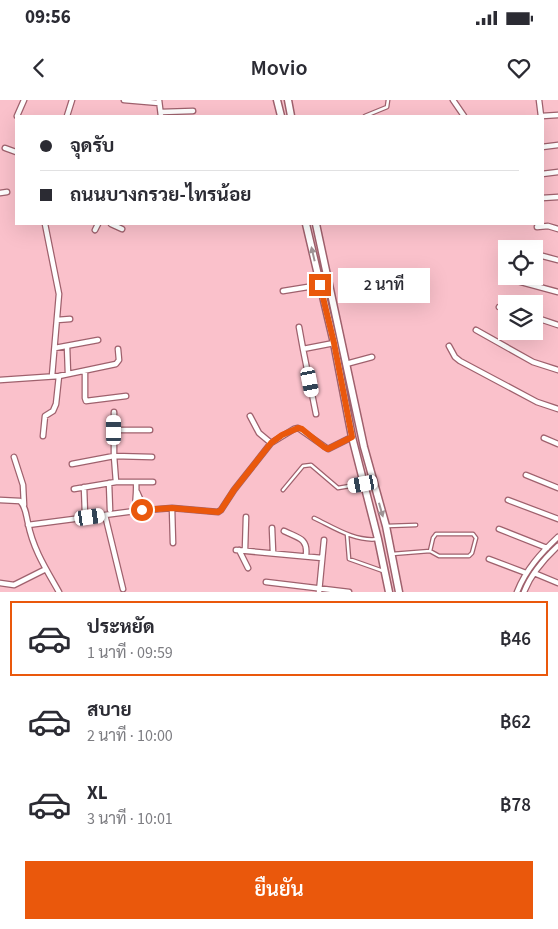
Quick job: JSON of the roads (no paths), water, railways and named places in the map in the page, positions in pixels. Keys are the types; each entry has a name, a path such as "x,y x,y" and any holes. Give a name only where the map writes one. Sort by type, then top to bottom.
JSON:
{"main road":[{"path":"277,100 281,115"},
{"path":"288,100 292,115"},
{"path":"306,225 334,343 352,437 378,539 388,592"},
{"path":"316,225 373,482 386,526 399,592"}],"street":[{"path":"18,115 24,100"},
{"path":"67,115 72,100"},
{"path":"127,100 159,101 161,114 193,111"},
{"path":"453,100 463,115"},
{"path":"539,100 542,115"},
{"path":"544,116 558,115"},
{"path":"544,147 558,145"},
{"path":"5,148 15,152"},
{"path":"544,174 558,172"},
{"path":"0,193 7,192"},
{"path":"544,198 558,197"},
{"path":"45,225 58,284 59,302 52,376"},
{"path":"95,230 98,225"},
{"path":"113,225 122,229"},
{"path":"537,227 548,226 558,229"},
{"path":"543,256 558,260"},
{"path":"283,291 320,285"},
{"path":"532,285 558,292"},
{"path":"57,320 70,318"},
{"path":"543,320 558,325"},
{"path":"299,327 316,414"},
{"path":"476,330 533,362 558,370"},
{"path":"55,348 98,340"},
{"path":"303,350 334,343"},
{"path":"67,346 68,374"},
{"path":"449,346 455,357 460,361 537,402 558,409"},
{"path":"0,380 59,376 85,371 119,362 118,349"},
{"path":"346,364 372,357"},
{"path":"85,371 86,401 126,396"},
{"path":"43,436 44,416 53,410 56,404 59,376"},
{"path":"114,412 116,482"},
{"path":"250,416 259,433 271,443"},
{"path":"28,525 142,510 172,508 213,512 221,510 234,490 271,443 288,432 298,428 328,449 352,437"},
{"path":"114,430 150,430"},
{"path":"544,438 558,444"},
{"path":"72,464 114,456 152,457"},
{"path":"14,457 23,485 28,525 37,554 59,592"},
{"path":"526,475 558,488"},
{"path":"74,489 116,482 153,482"},
{"path":"135,511 136,482"},
{"path":"109,483 110,510"},
{"path":"84,487 86,514"},
{"path":"137,492 141,500 142,510"},
{"path":"0,500 20,501 24,505"},
{"path":"508,500 558,519"},
{"path":"172,508 173,543"},
{"path":"105,515 123,589"},
{"path":"246,517 240,550 248,568"},
{"path":"272,528 273,552"},
{"path":"499,530 547,548"},
{"path":"284,531 305,542 307,546 306,556"},
{"path":"320,590 324,540"},
{"path":"517,592 526,573 547,548 557,542"},
{"path":"524,592 534,573 557,542"},
{"path":"240,550 322,558"},
{"path":"489,559 526,573"},
{"path":"0,583 14,585 46,569"},
{"path":"534,573 558,583"},
{"path":"266,582 320,590 350,592"}],"lane":[{"path":"367,115 387,107 388,100"},
{"path":"283,490 303,466 306,465 311,465 336,487 373,482"},
{"path":"314,518 347,534 370,540 378,539"},
{"path":"386,526 416,525"},
{"path":"347,534 349,559 384,571"},
{"path":"391,554 430,551 439,556 469,556 472,553 476,538 473,534 436,534 430,551"}]}
